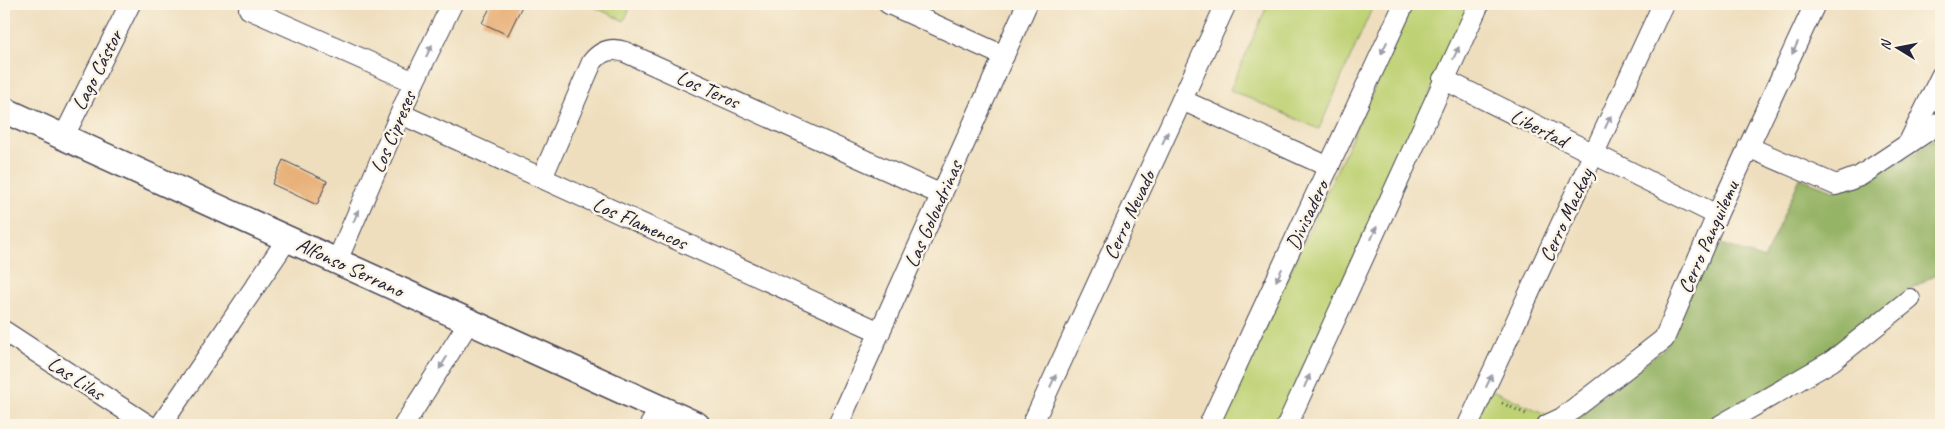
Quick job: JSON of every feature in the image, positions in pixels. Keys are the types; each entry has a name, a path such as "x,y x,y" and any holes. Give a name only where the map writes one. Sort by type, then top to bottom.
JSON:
{"street":[{"name":"Lago Cástor","path":"64,136 130,4"},
{"name":"Los Cipreses","path":"337,261 414,82 452,4"},
{"path":"889,4 1004,56"},
{"name":"Las Golondrinas","path":"838,425 1027,4"},
{"name":"Cerro Nevado","path":"1032,425 1226,4"},
{"name":"Divisadero","path":"1209,425 1404,4"},
{"path":"1287,425 1479,4"},
{"name":"Cerro Mackay","path":"1468,425 1663,4"},
{"name":"Cerro Panguilemu","path":"1548,425 1562,418 1664,340 1717,215 1815,4"},
{"path":"249,9 414,82"},
{"name":"Los Teros","path":"542,178 592,62 601,53 612,49 625,52 942,195"},
{"path":"1908,146 1941,76"},
{"name":"Libertad","path":"1443,80 1717,215"},
{"path":"1182,100 1329,167"},
{"name":"Alfonso Serrano","path":"4,110 469,322 655,417 697,425"},
{"name":"Los Flamencos","path":"401,114 880,332"},
{"path":"1748,147 1836,185 1860,176 1908,146 1941,122"},
{"path":"161,425 288,238"},
{"path":"1721,425 1832,361 1910,299"},
{"path":"404,425 469,322"},
{"name":"Las Lilas","path":"4,330 148,425"}],"path":[{"path":"1482,394 1548,425"}],"green space":[{"path":"588,4 632,4 624,21"},
{"path":"1268,4 1374,4 1319,129 1230,90"},
{"path":"1413,4 1472,4 1276,425 1220,425"},
{"path":"1941,133 1941,271 1901,295 1812,369 1714,425 1566,425 1665,348 1714,241 1764,259 1800,178 1836,191 1913,155"},
{"path":"1490,389 1552,417 1533,425 1474,425"}],"building":[{"path":"492,4 523,4 508,35 482,23"},
{"path":"283,160 327,181 317,205 272,184"}]}
